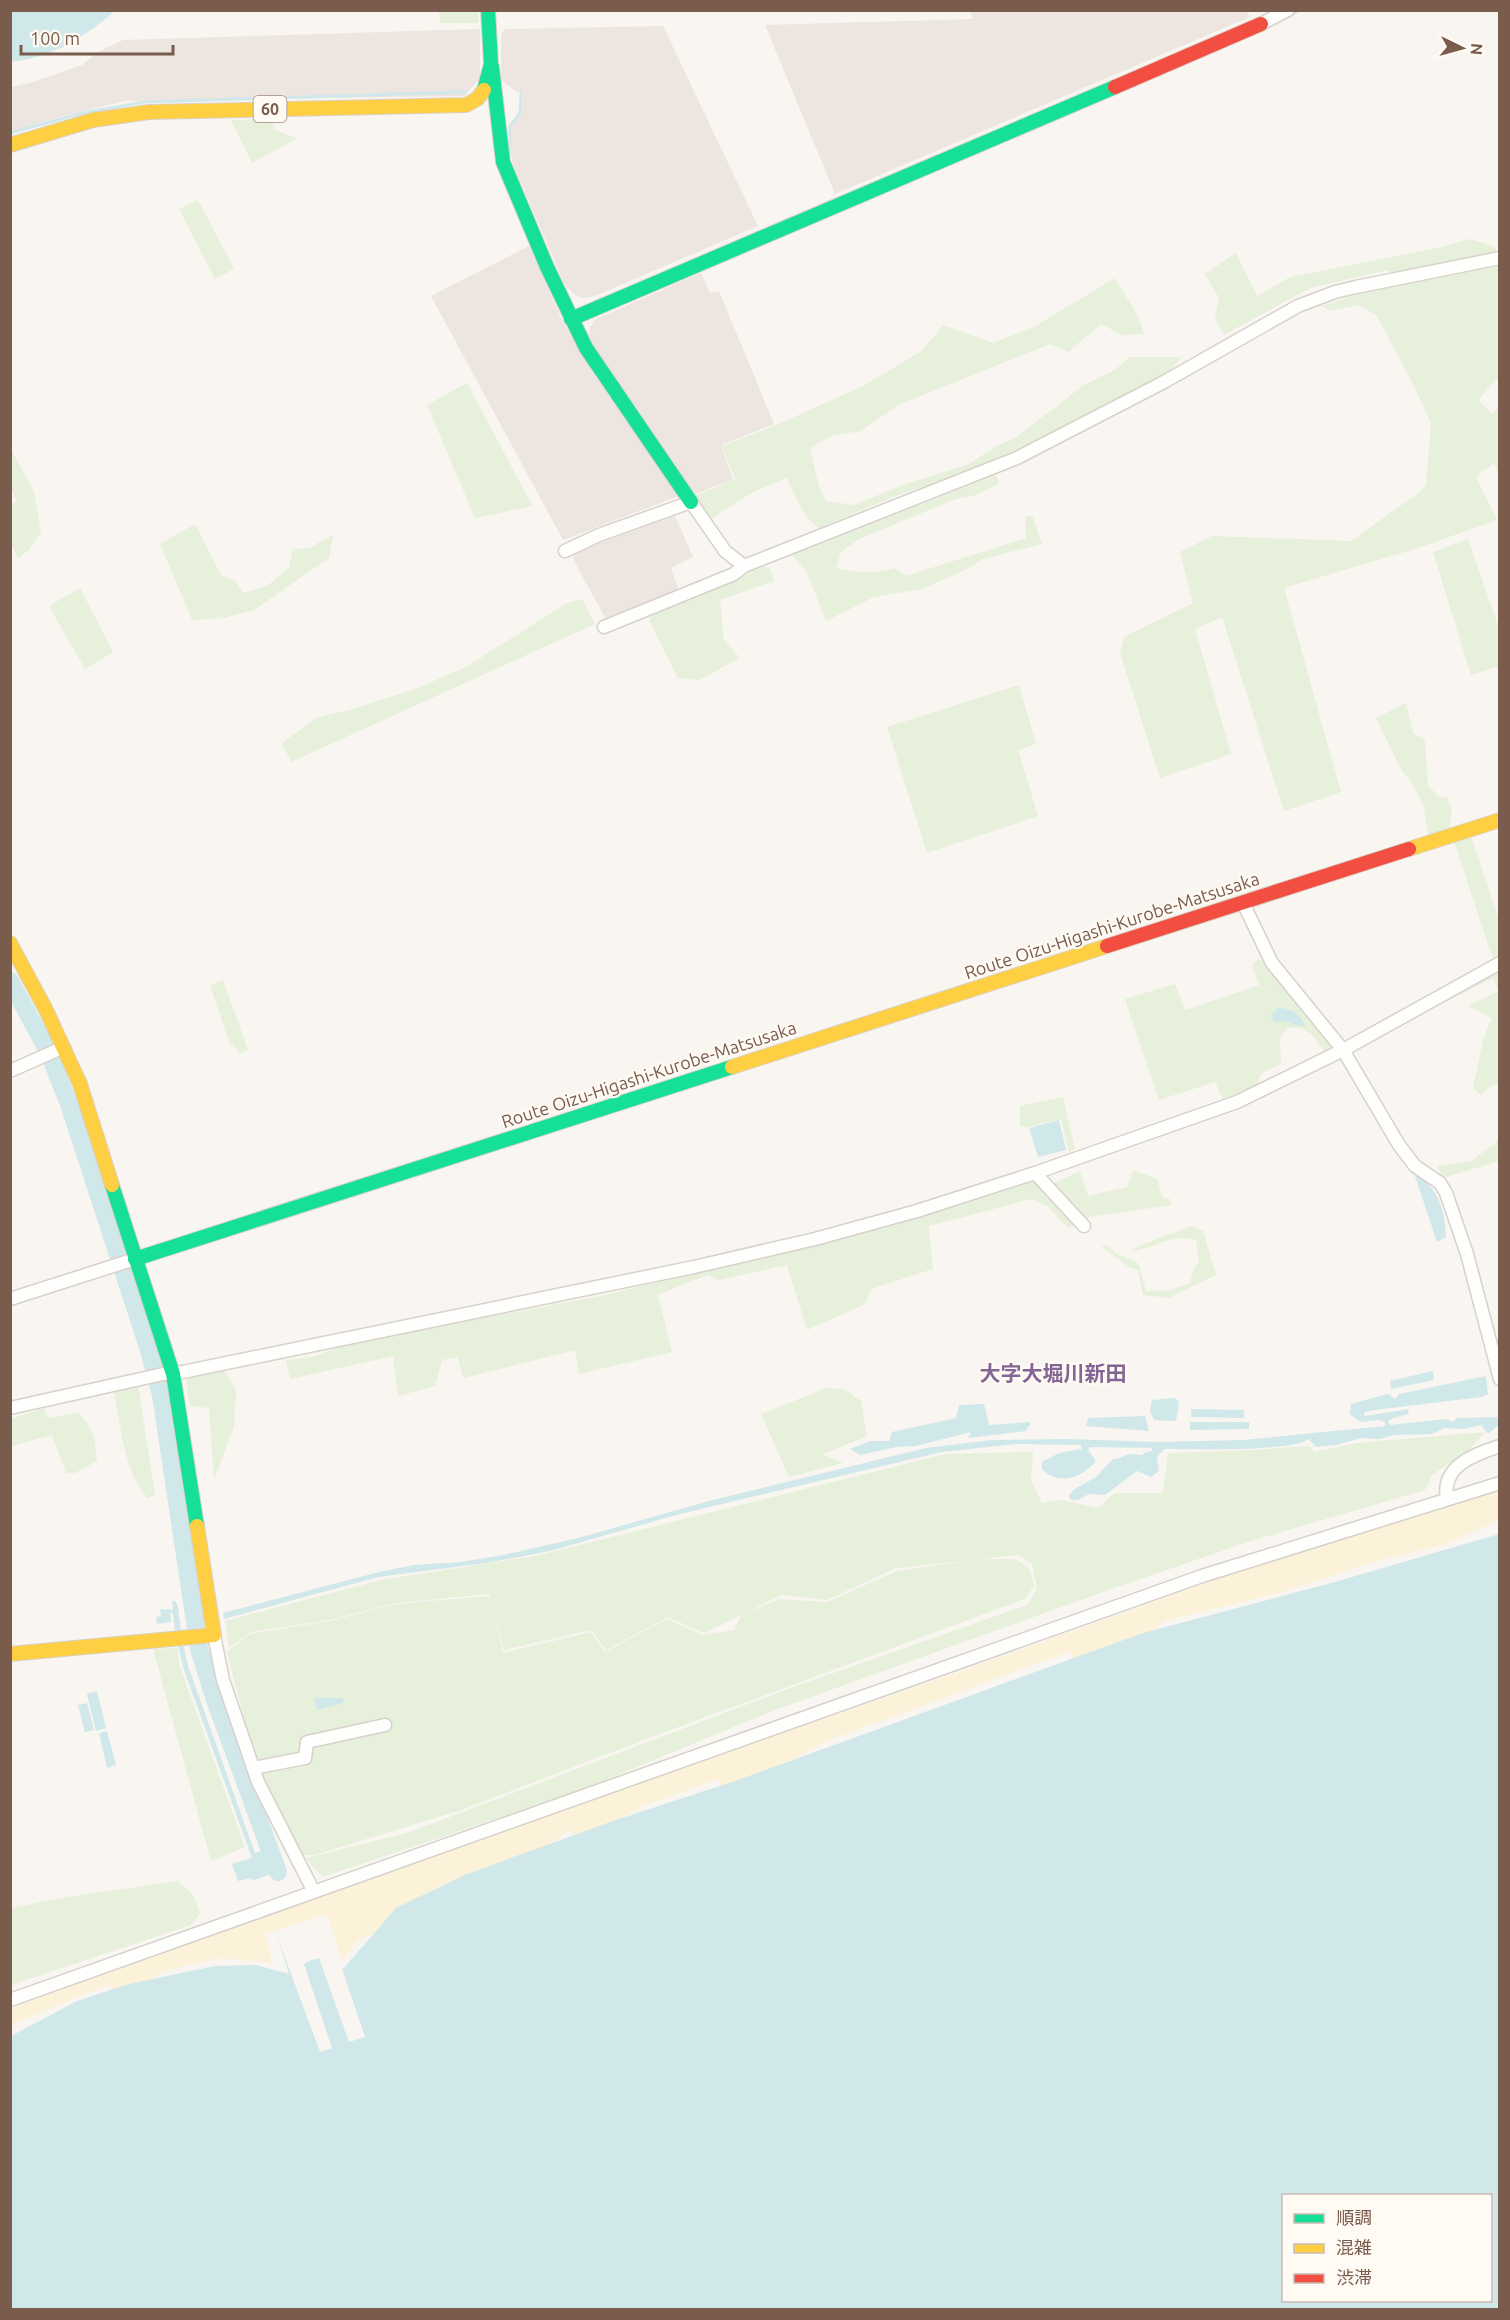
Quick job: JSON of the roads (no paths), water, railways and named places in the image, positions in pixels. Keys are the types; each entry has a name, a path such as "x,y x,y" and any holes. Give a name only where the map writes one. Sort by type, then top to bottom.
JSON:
{"main road":[{"path":"488,10 502,162 586,348 691,501"},
{"path":"571,319 1261,24"},
{"path":"466,105 475,102 483,93 487,81 490,48"},
{"path":"466,105 491,110 499,120"},
{"name":"60","path":"10,145 93,120 138,112 466,105"},
{"name":"Route Oizu-Higashi-Kurobe-Matsusaka","path":"132,1261 1500,820"},
{"path":"10,943 60,1049 80,1084 168,1374 211,1635 10,1654"}],"street":[{"path":"1261,24 1288,10"},
{"path":"604,627 646,612 650,608 734,574 744,566 1017,458 1164,382 1298,306 1317,298 1356,287 1500,258"},
{"path":"565,550 691,501 725,551 744,566"},
{"path":"1243,903 1272,963 1342,1050 1408,1157 1415,1166 1440,1184 1446,1193 1467,1254 1500,1379"},
{"path":"10,1408 150,1377 625,1282 815,1239 917,1211 1035,1173 1237,1102 1342,1050 1500,963"},
{"path":"10,1071 60,1049"},
{"path":"1035,1173 1084,1226"},
{"path":"10,1299 132,1261"},
{"path":"1447,1498 1445,1490 1447,1482 1461,1463 1500,1446"},
{"path":"10,2000 1202,1576 1500,1483"},
{"path":"211,1635 223,1680 258,1782 314,1892"},
{"path":"253,1768 305,1758 307,1742 385,1725"}],"water":[{"path":"10,11 115,11 67,45 40,56 11,62"},
{"path":"1278,1008 1288,1009 1295,1013 1306,1027 1286,1021 1275,1023 1271,1017"},
{"path":"1059,1120 1066,1150 1038,1157 1029,1128"},
{"path":"1414,1173 1429,1185 1442,1209 1446,1237 1437,1242"},
{"path":"1433,1371 1434,1380 1391,1389 1390,1381"},
{"path":"1486,1376 1488,1394 1481,1397 1375,1410 1364,1414 1365,1416 1409,1409 1408,1414 1388,1421 1390,1425 1447,1419 1453,1422 1457,1418 1499,1417 1499,1425 1488,1434 1481,1425 1464,1429 1445,1428 1432,1434 1394,1435 1379,1439 1361,1438 1336,1445 1316,1447 1309,1439 1299,1443 1262,1448 1165,1449 1157,1457 1159,1471 1151,1477 1137,1471 1105,1495 1089,1494 1078,1500 1071,1500 1069,1496 1073,1490 1096,1477 1113,1459 1129,1454 1142,1455 1152,1451 1152,1448 1090,1447 1088,1450 1096,1461 1084,1472 1070,1478 1049,1474 1042,1469 1042,1462 1059,1453 1082,1449 1081,1445 1015,1444 942,1452 680,1514 550,1551 486,1563 378,1577 224,1619 223,1613 383,1571 414,1565 460,1562 504,1555 578,1538 709,1501 926,1448 992,1440 1066,1439 1160,1442 1243,1440 1385,1426 1385,1422 1379,1420 1360,1422 1350,1414 1351,1404 1388,1394 1395,1399 1399,1394"},
{"path":"1175,1398 1179,1402 1176,1421 1154,1420 1150,1411 1152,1400"},
{"path":"984,1404 989,1425 1031,1422 1026,1431 968,1438 971,1432 916,1446 896,1447 860,1455 850,1449 871,1441 889,1441 892,1432 956,1418 959,1405"},
{"path":"1191,1409 1244,1410 1244,1418 1191,1417"},
{"path":"1145,1416 1149,1431 1086,1426 1088,1418"},
{"path":"1190,1422 1249,1422 1249,1429 1190,1430"},
{"path":"1499,1534 1499,2309 11,2310 11,2036 77,2001 129,1984 215,1966 256,1965 289,1974 277,1936 326,1921 342,1970 396,1908 467,1874 613,1821 735,1781 1143,1633 1335,1582"},
{"path":"172,1601 175,1601 178,1607 181,1631 175,1632 173,1613 170,1613 171,1622 157,1624 156,1617 161,1616 160,1609 173,1610"},
{"path":"183,1644 188,1666 255,1853 272,1847 280,1871 252,1881 251,1878 238,1881 232,1864 252,1858 183,1667 178,1645"},
{"path":"97,1691 106,1728 96,1731 87,1694"},
{"path":"314,1698 344,1698 343,1703 317,1710"},
{"path":"87,1703 94,1730 85,1732 78,1705"},
{"path":"107,1731 116,1765 107,1768 99,1733"}],"waterway":[{"path":"1289,16 1300,10"},
{"path":"10,133 82,113 144,102 465,92"},
{"path":"510,154 510,126 520,113 521,93"},
{"path":"10,981 47,1049 69,1104 148,1347 161,1395 199,1649 215,1700 278,1872"}],"district":[{"name":"大字大堀川新田","path":"1053,1374"}]}
